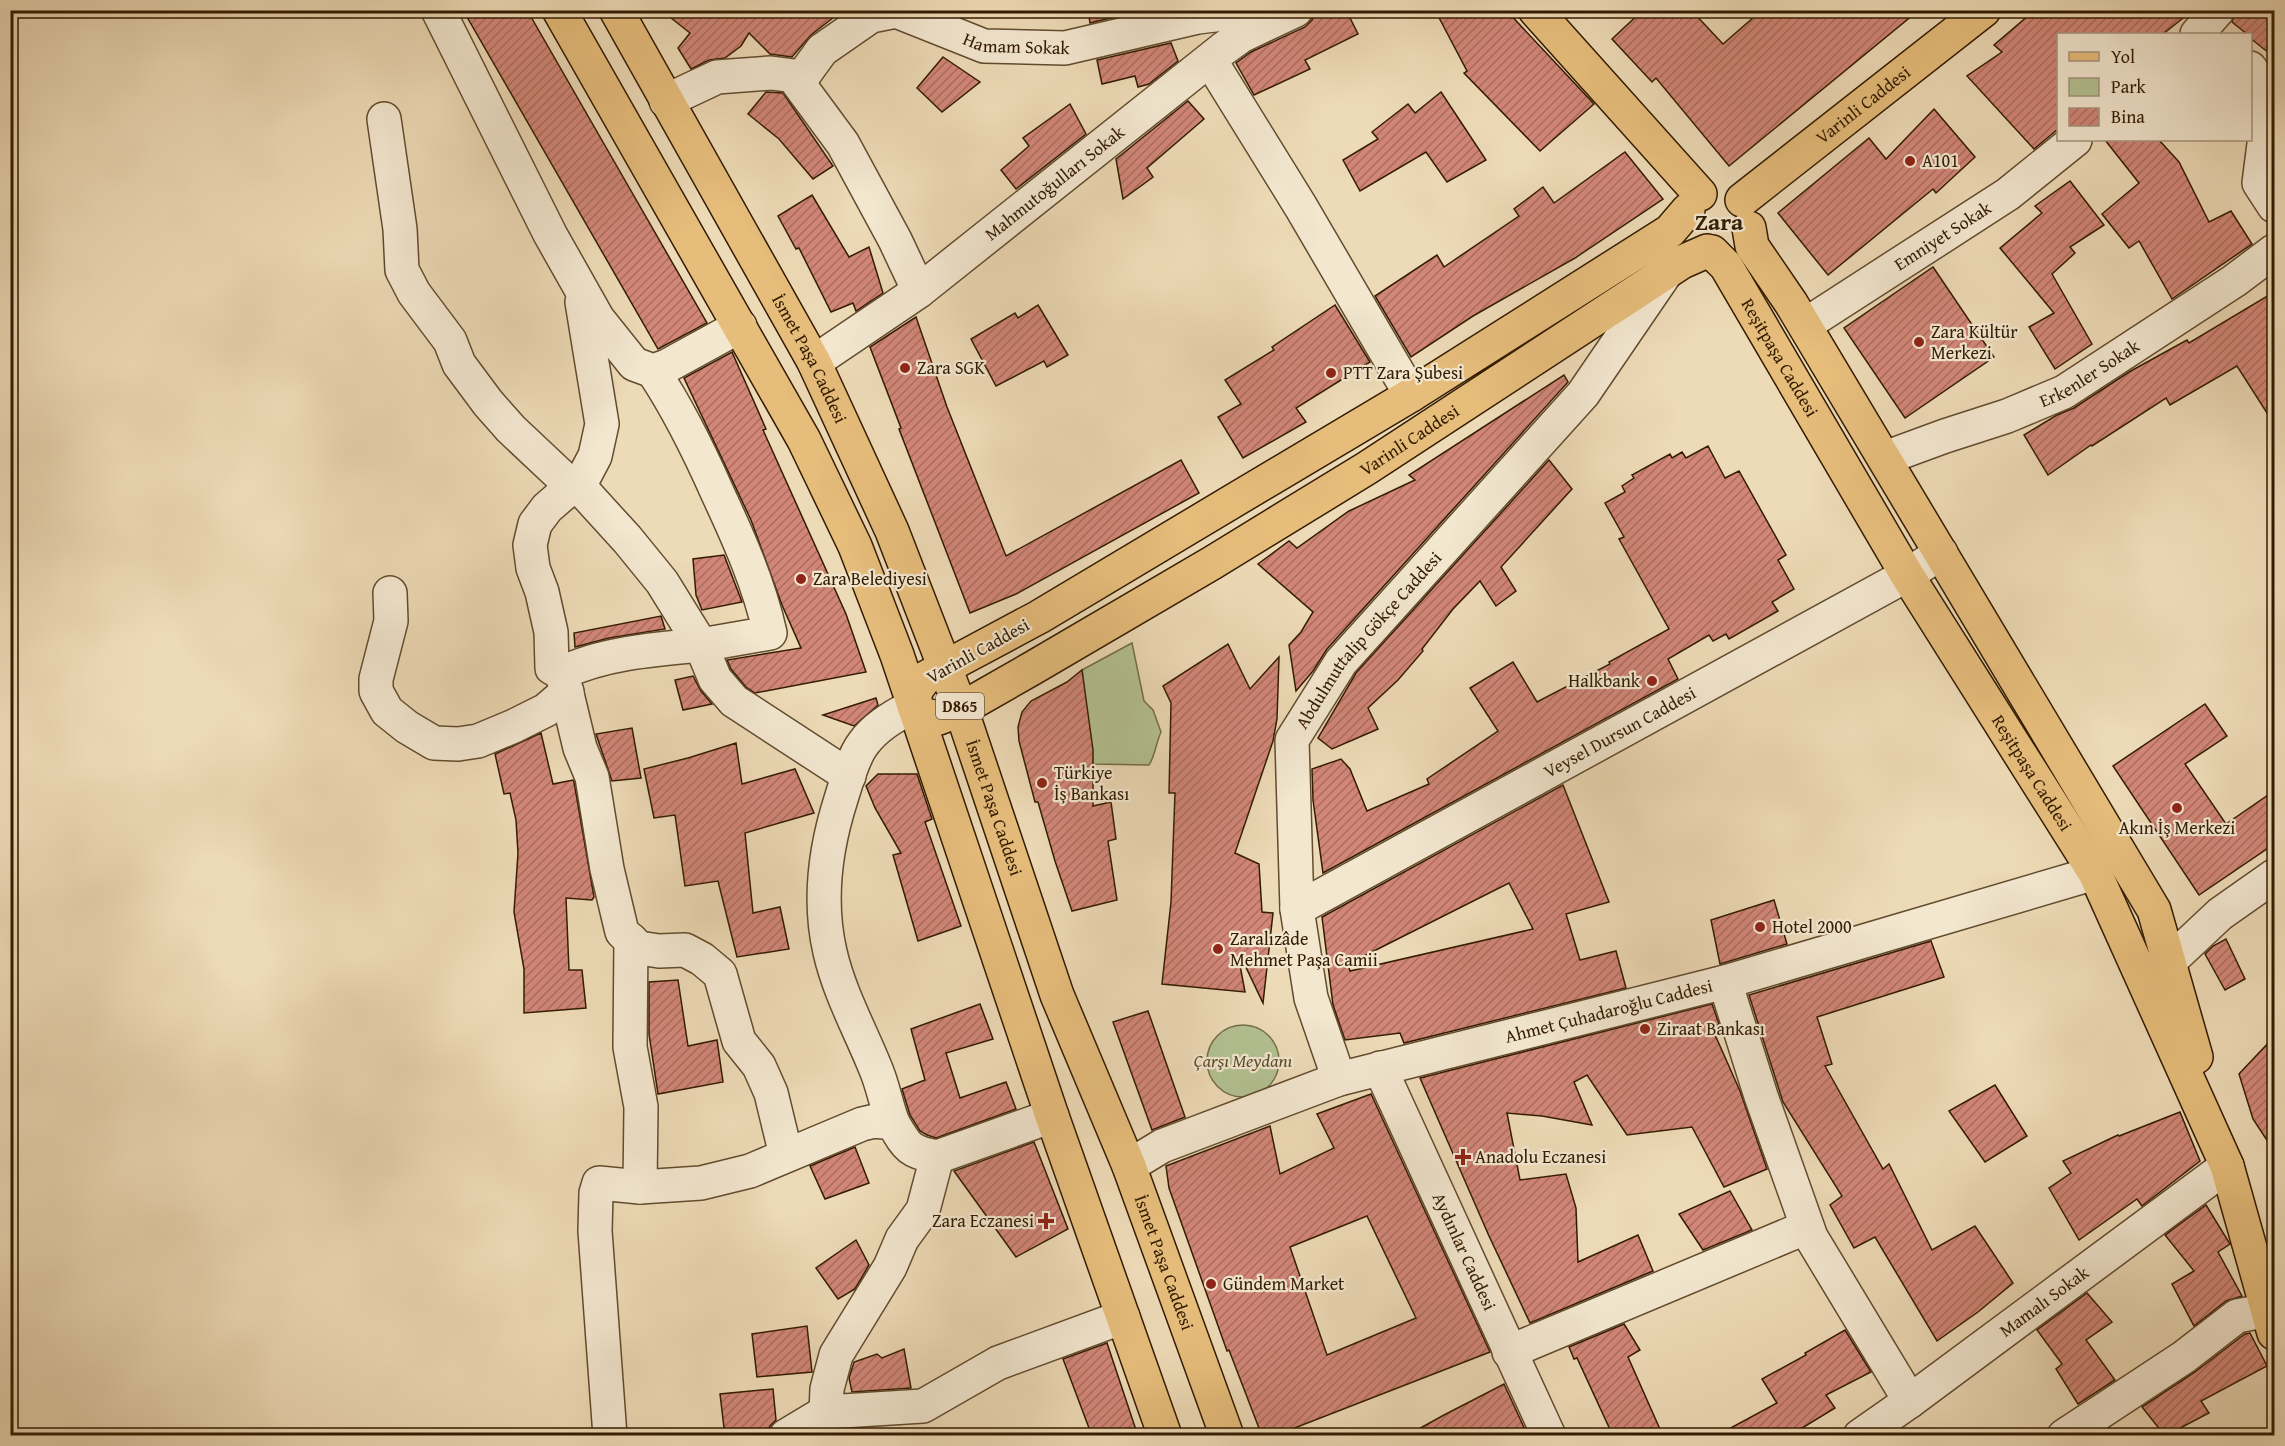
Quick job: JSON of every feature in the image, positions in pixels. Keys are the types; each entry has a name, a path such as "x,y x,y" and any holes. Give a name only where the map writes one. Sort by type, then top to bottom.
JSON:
{"main road":[{"name":"D865","path":"559,10 804,440 855,546 897,655 1053,1116 1165,1436"},
{"name":"İsmet Paşa Caddesi","path":"616,10 814,362 892,531 961,709 1057,995 1129,1166 1227,1436"},
{"path":"1535,10 1694,202"},
{"name":"Varinli Caddesi","path":"1745,214 1984,10"},
{"path":"1745,214 1739,245 1731,250 1709,252 1691,239 1686,220 1694,202 1717,189 1726,190 1745,214 1752,246 1805,325 2154,910 2156,968 2227,1166 2272,1317"},
{"name":"Varinli Caddesi","path":"1694,202 1670,231 1411,395 1039,617 925,678 916,690 914,706 925,715 939,718 961,709 1212,563 1348,480 1682,262 1709,252"},
{"name":"Reşitpaşa Caddesi","path":"1709,252 1726,266 1907,575 2156,968"}],"street":[{"path":"390,593 392,621 376,679 376,692 387,711 407,727 434,743 458,744 478,741 546,710 578,666 622,656 770,633 762,600 744,550 673,401 653,371 634,364 598,319 545,224 438,10"},
{"name":"Hamam Sokak","path":"803,77 822,50 871,16 896,11 984,46 1065,48 1198,16 1276,12"},
{"name":"Mahmutoğulları Sokak","path":"814,362 919,291 1210,60 1276,12"},
{"path":"1210,60 1411,395"},
{"path":"2252,71 2268,93 2259,183 2274,206"},
{"path":"666,100 717,77 771,73 803,77"},
{"path":"803,77 798,83 843,144 895,240 919,291"},
{"path":"384,119 398,219 402,270 414,293 450,340 459,364 511,429 562,477 585,493 627,539 662,582 701,645 715,679 734,700 849,776"},
{"name":"Emniyet Sokak","path":"1805,325 2008,194 2074,141"},
{"name":"Erkenler Sokak","path":"1885,458 2007,416 2064,393 2274,251"},
{"name":"Abdulmuttalip Gökçe Caddesi","path":"1340,1079 1311,998 1296,909 1292,740 1341,662 1583,394 1665,274"},
{"path":"580,286 602,424 595,456 585,475 547,508 535,524 530,545 533,568 542,592 550,632 552,668 565,682 580,748 592,777 615,910 621,932 639,948 659,951 685,950 702,959 720,974 739,1041 759,1066 771,1093 786,1155"},
{"path":"653,371 667,366 740,326"},
{"name":"Veysel Dursun Caddesi","path":"1296,909 1907,575 1941,553"},
{"path":"914,706 892,717 862,744 849,776 827,848 824,898 825,929 830,955 876,1070 893,1124 908,1146 917,1153 937,1157 1053,1116"},
{"name":"Ahmet Çuhadaroğlu Caddesi","path":"1129,1166 1162,1146 1340,1079 1725,982 2095,873"},
{"path":"2156,968 2220,914 2274,876"},
{"path":"630,940 630,1047 641,1107 640,1186"},
{"path":"1725,982 1761,1096 1807,1227 1910,1401"},
{"name":"Aydınlar Caddesi","path":"1380,1068 1509,1352 1538,1432"},
{"path":"610,1436 595,1231 596,1193 599,1183 640,1186 701,1183 750,1171 875,1121 893,1124"},
{"path":"826,1413 827,1389 836,1356 890,1267 902,1239 923,1210 937,1157"},
{"name":"Mamalı Sokak","path":"1860,1436 2227,1166"},
{"path":"1509,1352 1807,1227"},
{"path":"2064,1436 2184,1357 2237,1316 2272,1317"},
{"path":"786,1436 826,1413 923,1406 998,1363 1124,1317"}],"green space":[{"path":"1132,643 1144,701 1153,710 1161,732 1154,754 1149,765 1093,764 1082,670"},
{"name":"Çarşı Meydanı","path":"1250,1025 1269,1035 1277,1047 1279,1061 1277,1075 1269,1087 1257,1095 1236,1097 1217,1087 1209,1075 1207,1054 1217,1035 1229,1027"}],"building":[{"path":"463,10 527,10 707,323 658,349"},
{"path":"661,10 843,10 811,35 792,57 770,54 749,33 741,46 725,58 709,60 691,69 678,48 690,33"},
{"path":"1088,10 1143,10 1090,23"},
{"path":"1315,10 1346,10 1358,34 1305,60 1310,69 1254,95 1236,63 1251,52 1305,27 1312,20"},
{"path":"1435,10 1506,10 1594,104 1540,151 1464,73 1467,71"},
{"path":"1643,10 1691,10 1723,44 1762,10 1919,10 1729,166 1656,78 1652,82 1612,39"},
{"path":"2035,10 2193,10 2164,33 2057,33 2057,130 2034,149 1967,76 2002,52 1994,45"},
{"path":"2236,10 2274,10 2274,57 2252,40 2252,33 2246,33 2232,22"},
{"path":"1171,43 1178,61 1149,84 1138,87 1135,76 1102,84 1097,60"},
{"path":"943,57 980,82 942,112 917,88"},
{"path":"766,92 783,93 833,166 813,179 779,139 748,114"},
{"path":"1441,92 1486,160 1447,182 1426,152 1360,191 1343,160 1378,139 1372,132 1408,104 1415,113"},
{"path":"1188,101 1204,119 1147,168 1153,177 1123,199 1116,159"},
{"path":"1070,104 1086,134 1016,189 1001,170 1029,146 1023,138"},
{"path":"1934,109 1975,157 1936,193 1933,189 1828,275 1778,213 1869,138 1886,159"},
{"path":"2106,141 2160,141 2179,162 2209,222 2231,211 2252,244 2172,299 2139,241 2129,248 2102,214 2139,183"},
{"path":"1625,152 1663,199 1575,258 1473,316 1411,357 1375,296 1437,255 1444,267 1519,216 1514,209 1543,187 1554,203"},
{"path":"2070,181 2104,225 2070,247 2075,253 2052,274 2092,344 2055,369 2029,327 2054,313 2000,248 2042,213 2035,206"},
{"path":"812,195 849,257 869,247 883,293 856,311 853,303 831,312 799,248 796,249 778,216"},
{"name":"Zara Kültür Merkezi","path":"1933,267 1994,357 1905,418 1844,328"},
{"path":"2274,292 2274,424 2237,366 2170,405 2166,398 2048,475 2024,435 2057,415 2074,408 2129,372 2187,340 2189,343"},
{"path":"1038,305 1068,355 1047,367 1044,361 996,386 971,339 1015,313 1018,318"},
{"path":"1335,305 1370,362 1296,408 1306,422 1243,458 1218,417 1241,404 1225,380 1274,350 1272,347"},
{"path":"916,317 947,407 1006,556 1181,460 1199,493 1016,594 970,613 870,347"},
{"path":"732,352 766,429 763,430 846,614 866,672 755,693 746,687 731,669 727,660 801,648 782,605 751,520 684,378"},
{"path":"1564,375 1568,382 1327,649 1313,671 1296,691 1289,645 1301,632 1313,612 1258,564 1289,541 1297,548 1349,511 1415,480 1409,475"},
{"path":"1708,446 1725,478 1739,471 1786,555 1778,560 1794,589 1772,602 1778,611 1729,639 1726,634 1713,641 1709,635 1668,659 1678,679 1323,873 1313,800 1312,769 1341,759 1350,769 1367,811 1429,784 1427,779 1498,731 1470,688 1513,662 1537,702 1610,664 1609,662 1669,629 1619,539 1624,537 1605,503 1625,492 1622,486 1634,478 1632,475 1670,454 1672,458 1682,452 1686,458"},
{"path":"1549,460 1572,489 1501,567 1516,591 1496,606 1480,581 1453,609 1422,649 1423,651 1398,680 1368,708 1378,729 1332,749 1318,738 1356,673"},
{"path":"724,555 742,602 702,610 696,595 693,559"},
{"path":"661,616 665,629 609,638 575,647 574,633"},
{"path":"1228,644 1250,689 1279,657 1277,719 1273,741 1235,853 1259,864 1262,912 1273,913 1263,1003 1242,959 1239,960 1245,992 1162,984 1171,902 1175,793 1169,793 1171,703 1163,686"},
{"path":"1082,670 1093,750 1093,806 1111,802 1116,839 1108,841 1117,900 1072,911 1038,802 1035,802 1019,741 1018,727 1022,712 1031,701 1067,682"},
{"path":"693,676 701,691 712,704 683,710 675,680"},
{"path":"876,698 878,705 854,726 823,715"},
{"name":"Akın İş Merkezi","path":"2205,704 2227,736 2185,764 2226,824 2274,791 2274,844 2199,895 2113,766"},
{"path":"632,728 641,778 612,781 596,734"},
{"path":"541,733 553,784 573,780 574,782 594,897 592,900 566,898 569,970 582,970 586,1008 524,1013 524,969 514,912 518,853 516,820 510,793 504,794 495,754"},
{"path":"736,743 742,784 795,769 814,813 745,833 753,913 780,907 789,949 737,957 718,881 685,886 675,815 654,818 644,769"},
{"path":"878,774 917,774 932,819 925,822 961,926 918,941 893,855 901,853 875,808 866,786"},
{"path":"1563,785 1609,902 1566,914 1580,960 1616,951 1626,988 1404,1043 1400,1033 1345,1040 1333,1005 1322,917","holes":["1509,883 1533,929 1350,971 1348,964"]},
{"path":"1774,900 1787,944 1720,964 1711,920"},
{"path":"2226,939 2245,979 2225,990 2205,954 2213,946"},
{"path":"1931,941 1944,977 1817,1017 1832,1064 1825,1066 1883,1169 1889,1164 1932,1250 1975,1226 2013,1283 1978,1312 1937,1341 1875,1237 1854,1248 1830,1205 1842,1196 1783,1102 1749,995"},
{"path":"678,980 688,1046 717,1040 723,1082 658,1094 649,1034 649,982"},
{"path":"980,1004 993,1039 946,1053 960,1098 1006,1082 1016,1109 936,1138 927,1135 920,1131 910,1115 902,1089 925,1080 911,1029"},
{"path":"1712,1004 1719,1024 1712,1028 1740,1091 1767,1169 1724,1187 1692,1127 1627,1135 1587,1075 1574,1082 1592,1125 1542,1116 1507,1113 1520,1180 1566,1174 1576,1208 1578,1262 1638,1235 1653,1271 1530,1323 1420,1078"},
{"path":"1148,1011 1185,1117 1152,1130 1113,1022"},
{"path":"2274,1037 2274,1151 2253,1119 2239,1074"},
{"path":"1995,1085 2027,1136 1985,1162 1949,1111"},
{"path":"1371,1094 1490,1352 1274,1436 1262,1436 1229,1350 1227,1351 1169,1188 1166,1166 1270,1126 1280,1174 1334,1148 1317,1114","holes":["1367,1216 1416,1318 1327,1355 1290,1247"]},
{"path":"2180,1112 2200,1161 2142,1206 2137,1199 2079,1240 2049,1188 2071,1173 2063,1161 2118,1135"},
{"path":"1034,1142 1068,1229 1016,1257 954,1171"},
{"path":"855,1147 869,1183 825,1199 810,1166"},
{"path":"1730,1191 1752,1230 1703,1250 1679,1214"},
{"path":"2206,1205 2230,1244 2218,1252 2242,1296 2226,1301 2194,1326 2172,1284 2194,1271 2165,1235"},
{"path":"856,1240 869,1265 855,1289 838,1299 816,1268"},
{"path":"2087,1293 2112,1322 2086,1340 2115,1380 2078,1404 2056,1369 2062,1364 2037,1330"},
{"path":"1624,1324 1640,1350 1628,1357 1663,1436 1613,1436 1577,1358 1574,1359 1569,1347"},
{"path":"807,1326 812,1372 757,1377 752,1334"},
{"path":"1845,1330 1871,1372 1826,1395 1835,1408 1789,1436 1716,1436 1777,1403 1762,1379"},
{"path":"2250,1333 2267,1366 2201,1401 2209,1413 2165,1436 2142,1407 2195,1372 2245,1334"},
{"path":"1107,1343 1138,1436 1092,1436 1063,1359"},
{"path":"904,1349 911,1388 852,1392 849,1378 854,1362 877,1354 882,1358"},
{"path":"1504,1384 1528,1436 1406,1436 1444,1415"},
{"path":"773,1389 776,1420 770,1426 767,1436 725,1436 720,1394"}],"place":[{"name":"A101","path":"1910,161"},
{"name":"Zara Kültür Merkezi","path":"1919,342"},
{"name":"Zara SGK","path":"905,368"},
{"name":"PTT Zara Şubesi","path":"1331,373"},
{"name":"Zara Belediyesi","path":"801,579"},
{"name":"Halkbank","path":"1652,681"},
{"name":"Türkiye İş Bankası","path":"1042,783"},
{"name":"Akın İş Merkezi","path":"2177,808"},
{"name":"Hotel 2000","path":"1760,927"},
{"name":"Zaralızâde Mehmet Paşa Camii","path":"1218,949"},
{"name":"Ziraat Bankası","path":"1645,1029"},
{"name":"Anadolu Eczanesi","path":"1463,1157"},
{"name":"Zara Eczanesi","path":"1046,1221"},
{"name":"Gündem Market","path":"1211,1284"}],"district":[{"name":"Zara","path":"1719,222"}]}
